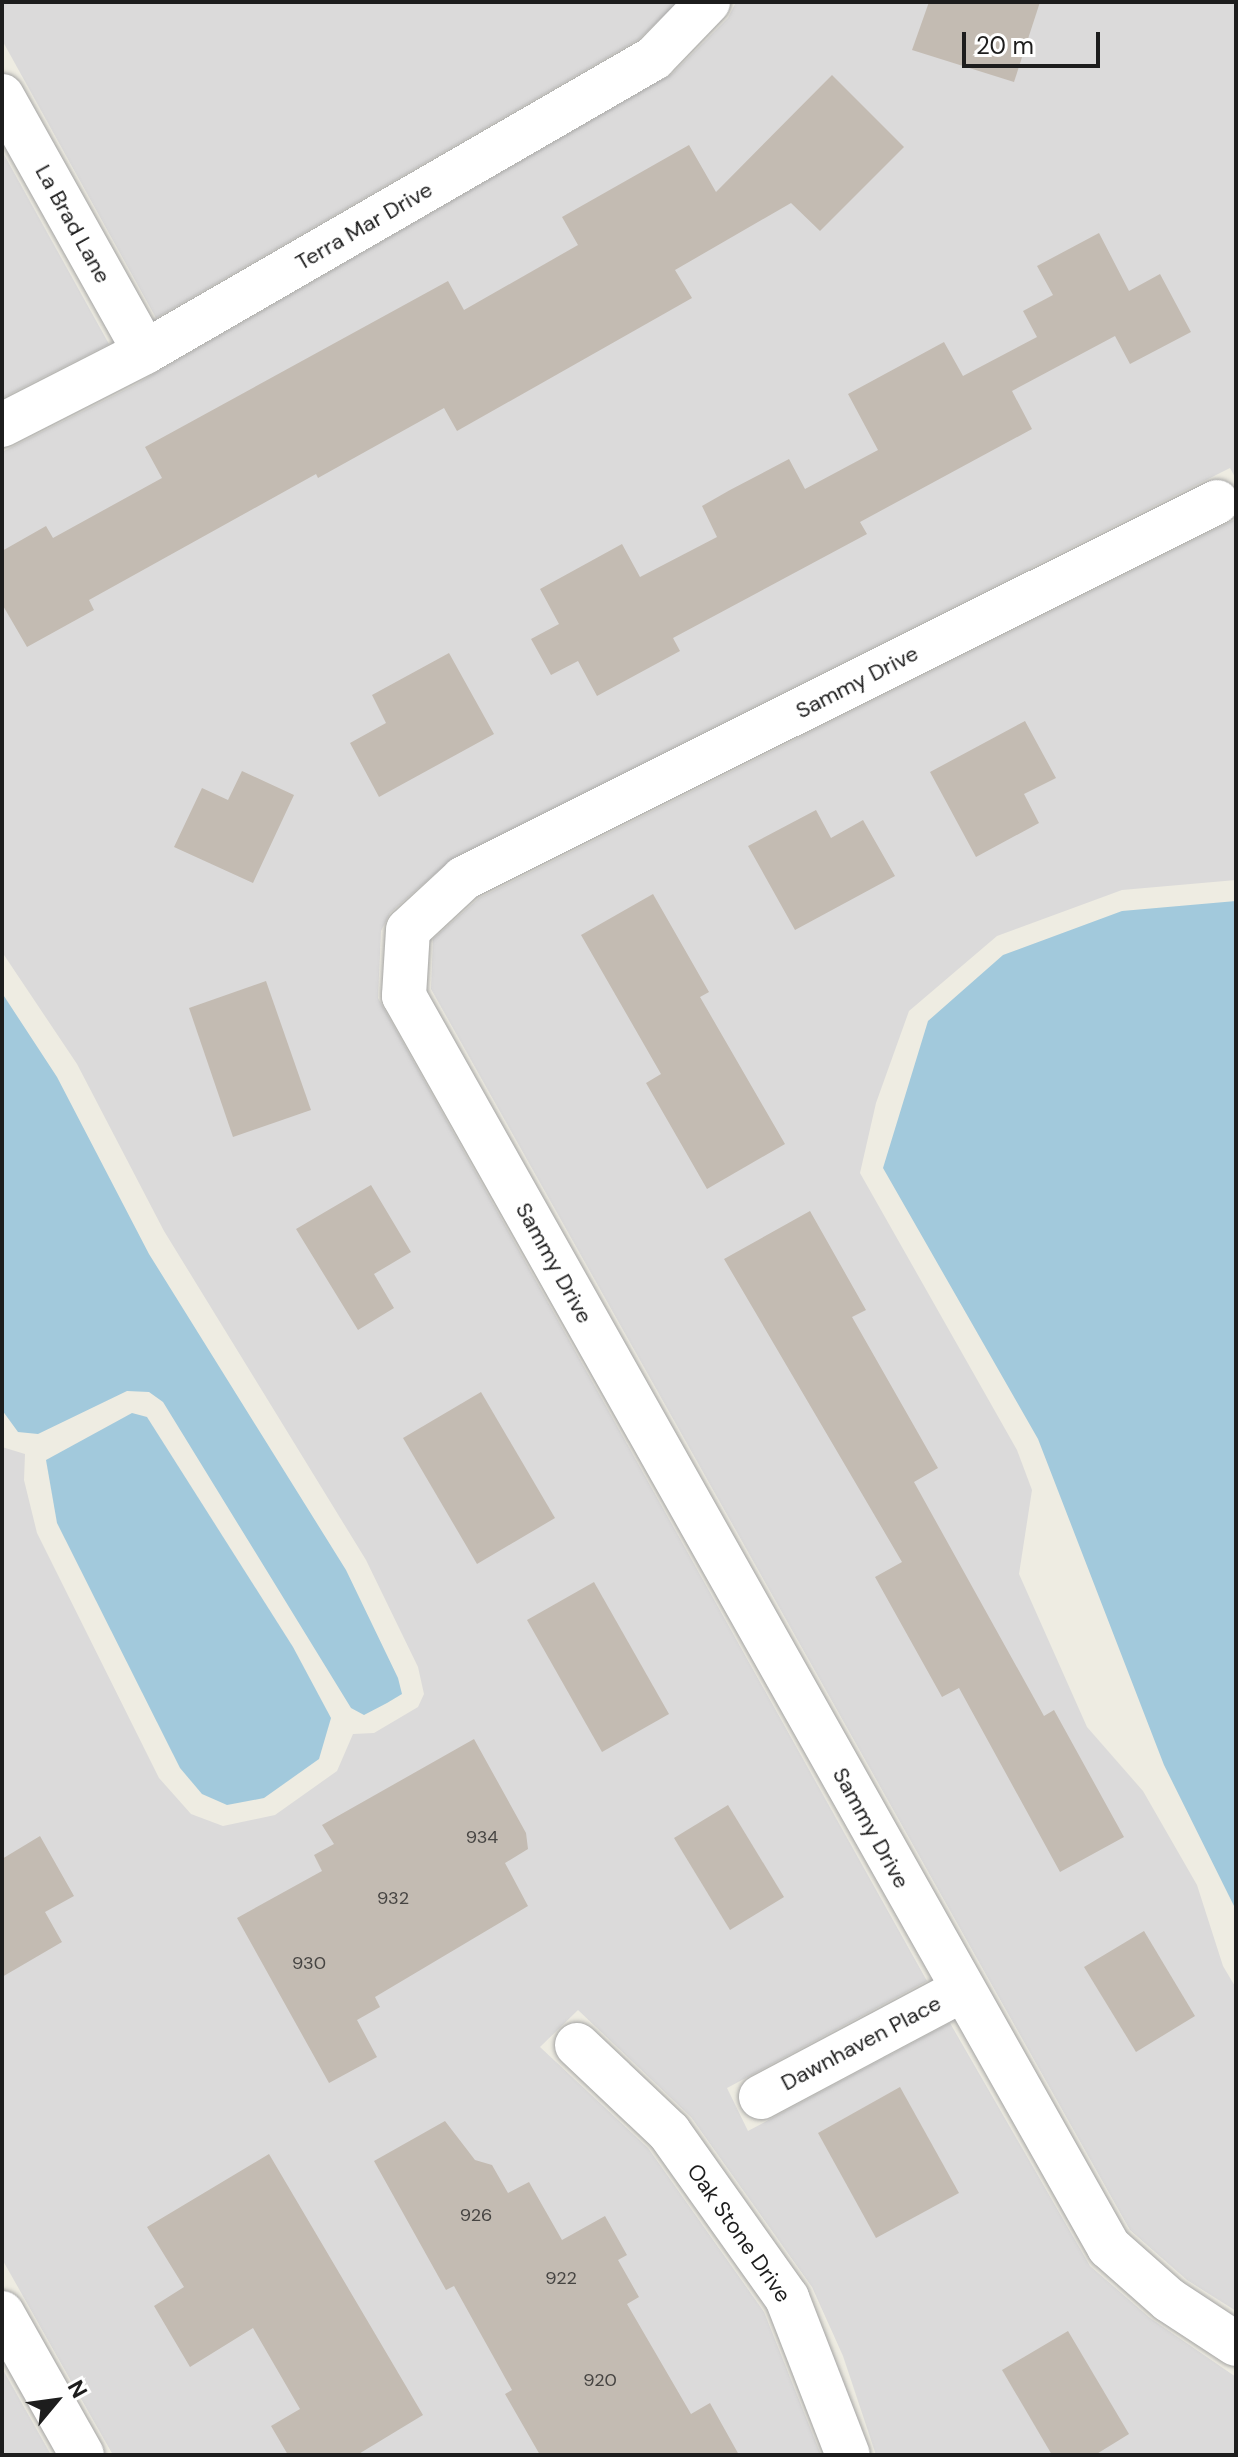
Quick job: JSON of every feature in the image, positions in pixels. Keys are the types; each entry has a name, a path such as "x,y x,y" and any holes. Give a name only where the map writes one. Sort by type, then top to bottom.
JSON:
{"street":[{"name":"Terra Mar Drive","path":"2,425 145,352 654,58 708,2"},
{"name":"La Brad Lane","path":"2,96 145,352"},
{"name":"Sammy Drive","path":"1217,502 464,878 408,930 404,996 1109,2247 1169,2300 1236,2344"},
{"name":"Dawnhaven Place","path":"761,2097 962,1990"},
{"name":"Oak Stone Drive","path":"577,2045 669,2132 787,2298 848,2455"},
{"path":"2,2313 82,2455"}],"shaded area":[{"path":"2,2 678,2 639,39 156,318 2,40"},
{"path":"736,2 1236,2 1236,479 1230,468 454,857 390,913 381,931 378,998 927,1981 727,2088 748,2131 950,2023 1090,2266 1150,2318 1236,2377 1236,2455 876,2455 843,2356 812,2287 691,2117 578,2010 540,2047 648,2148 764,2312 821,2455 113,2455 2,2259 2,1447 25,1454 24,1480 37,1533 159,1778 191,1814 223,1826 275,1815 337,1771 353,1734 374,1733 418,1707 424,1694 418,1667 366,1560 164,1231 77,1064 2,952 2,452 133,386 672,74 728,18"},
{"path":"2,151 109,344 2,398"},
{"path":"1236,519 1236,880 1122,890 997,936 909,1011 876,1103 860,1173 1017,1450 1032,1490 1019,1574 1087,1727 1143,1791 1197,1885 1223,1966 1236,1988 1236,2311 1187,2280 1130,2230 431,989 433,939 479,898"},
{"path":"2,2368 51,2455 2,2455"}],"water":[{"path":"1236,901 1236,1910 1164,1765 1038,1439 883,1168 928,1021 1003,955 1122,911"},
{"path":"2,993 57,1077 149,1254 346,1570 398,1678 402,1694 364,1715 351,1708 163,1402 149,1392 127,1391 38,1434 18,1432 2,1410"},
{"path":"132,1413 147,1417 293,1647 331,1718 319,1759 264,1798 227,1805 202,1794 180,1768 57,1523 46,1460"}],"building":[{"path":"929,2 1040,2 1014,82 912,50"},
{"path":"832,75 904,147 820,231 791,203 675,270 692,298 457,431 444,408 318,478 316,474 89,600 94,610 27,647 2,604 2,551 46,526 53,538 162,478 145,447 448,281 464,310 578,245 562,217 689,145 716,192"},
{"path":"1099,233 1129,291 1160,274 1191,332 1130,364 1115,336 1012,391 1032,429 860,522 867,534 673,638 680,651 597,696 578,661 551,675 531,639 559,624 540,589 622,544 640,577 717,537 702,506 730,490 789,459 805,489 878,450 848,394 944,342 963,376 1037,337 1023,311 1053,295 1037,266"},
{"path":"449,653 494,734 379,797 350,743 386,723 372,695"},
{"path":"1025,721 1056,778 1024,794 1039,823 976,857 930,772"},
{"path":"242,771 294,795 253,883 174,847 202,788 228,800"},
{"path":"816,810 831,838 863,820 895,876 795,930 748,846"},
{"path":"653,894 709,992 700,997 785,1144 707,1189 646,1083 661,1074 581,935"},
{"path":"266,981 311,1110 233,1137 189,1008"},
{"path":"371,1185 411,1252 374,1274 394,1308 358,1330 296,1229"},
{"path":"810,1211 866,1310 852,1317 938,1468 914,1482 1044,1716 1054,1710 1124,1837 1060,1872 959,1688 942,1697 875,1577 902,1562 724,1259"},
{"path":"481,1392 555,1518 477,1564 403,1438"},
{"path":"594,1582 669,1714 602,1752 527,1620"},
{"path":"474,1739 526,1833 528,1849 505,1863 528,1906 375,1997 380,2007 357,2020 377,2057 329,2083 237,1918 322,1871 314,1855 334,1844 322,1825"},
{"path":"728,1805 784,1897 730,1930 674,1838"},
{"path":"40,1836 74,1896 45,1912 62,1942 2,1977 2,1859"},
{"path":"1144,1931 1195,2016 1136,2052 1084,1967"},
{"path":"900,2087 959,2193 876,2238 818,2133"},
{"path":"445,2121 475,2160 492,2165 508,2193 529,2182 562,2240 605,2216 627,2255 618,2260 639,2297 627,2304 691,2414 710,2403 739,2455 540,2455 505,2394 512,2390 454,2286 446,2290 374,2161"},
{"path":"269,2154 423,2415 357,2455 288,2455 271,2426 300,2409 253,2328 190,2367 154,2306 184,2287 147,2227"},
{"path":"1068,2331 1129,2434 1095,2455 1052,2455 1002,2370"}]}
